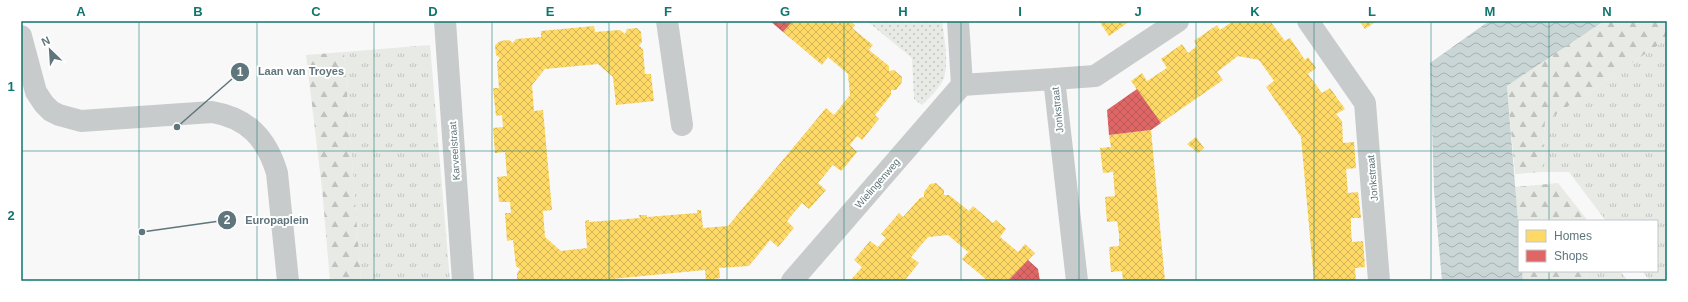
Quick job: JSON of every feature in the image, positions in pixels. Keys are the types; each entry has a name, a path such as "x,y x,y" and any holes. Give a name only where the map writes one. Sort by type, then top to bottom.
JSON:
{"street":[{"path":"25,67 29,21"},
{"name":"Karveelstraat","path":"445,21 463,281"},
{"path":"667,21 682,125"},
{"path":"958,21 962,85 1054,79"},
{"name":"Jonkstraat","path":"1076,281 1054,79 1095,76 1178,21"},
{"name":"Jonkstraat","path":"1308,21 1365,104 1379,281"},
{"path":"21,36 25,67 40,99 51,111 66,118 81,121 212,112 227,114 246,124 268,149 277,174 288,281"},
{"name":"Wielingenweg","path":"792,281 962,85"}],"green space":[{"path":"867,21 942,21 946,58 944,78 937,89 922,105 914,99 912,58"},
{"path":"1604,21 1667,21 1667,39 1545,122 1541,172 1515,174 1507,86"},
{"path":"1667,39 1667,281 1650,281 1643,272 1658,272 1658,220 1605,220 1569,172 1541,172 1545,122"},
{"path":"430,45 450,281 361,281 344,52"},
{"path":"344,52 361,281 330,281 322,188 306,55"},
{"path":"1558,183 1587,220 1518,220 1518,222 1515,187"},
{"path":"1522,272 1587,272 1586,281 1523,281"},
{"path":"1587,272 1621,272 1628,281 1586,281"}],"water":[{"path":"1489,21 1604,21 1507,86 1518,222 1518,272 1522,272 1523,281 1442,281 1434,191 1430,63"}],"building: Homes":[{"path":"793,21 835,21 838,24 840,21 851,21 855,25 852,28 873,45 869,50 889,66 889,71 894,70 902,77 902,82 896,90 891,90 891,95 875,115 879,119 862,140 857,136 850,145 857,152 849,162 841,171 833,165 818,183 826,190 809,209 802,203 787,221 794,228 778,247 770,240 749,266 719,268 720,278 706,280 705,270 591,281 517,281 517,273 520,269 516,266 513,240 507,241 505,213 511,213 510,202 499,202 497,177 507,176 505,152 495,153 493,128 503,127 502,115 496,116 493,88 499,88 497,62 500,58 496,55 495,45 500,41 509,40 513,43 516,39 541,37 541,31 594,26 595,32 620,30 625,34 627,29 637,28 641,32 642,42 639,46 643,49 645,74 651,74 654,101 616,105 613,77 598,64 545,69 532,85 534,111 543,110 552,210 543,211 545,237 561,251 587,248 585,221 589,220 589,222 640,218 639,215 647,215 647,217 697,213 697,210 701,210 703,228 728,226 826,108 834,115 850,95 848,74 828,57 822,65 783,32"},
{"path":"1099,21 1130,21 1109,36"},
{"path":"1233,21 1270,21 1285,41 1290,38 1305,60 1308,57 1316,68 1308,74 1322,93 1330,88 1345,109 1336,114 1342,121 1343,143 1354,142 1356,168 1346,169 1348,193 1358,192 1361,218 1351,218 1352,242 1363,241 1365,267 1355,268 1356,281 1314,281 1301,137 1266,87 1274,81 1259,60 1238,56 1217,72 1223,80 1161,123 1131,81 1142,73 1147,81 1167,68 1161,59 1182,44 1188,53 1197,46 1194,41 1217,25 1220,30"},
{"path":"1359,21 1377,21 1365,29"},
{"path":"1151,130 1165,281 1123,281 1122,271 1111,272 1109,247 1119,246 1119,234 1117,221 1107,222 1105,197 1115,196 1113,172 1103,173 1100,148 1111,147 1109,135"},
{"path":"1196,137 1204,148 1198,153 1187,144"},
{"path":"936,183 944,190 944,195 949,195 969,211 973,206 993,223 996,220 1006,229 1000,237 1018,252 1025,244 1035,253 1008,281 988,281 962,259 982,237 968,252 948,235 928,237 911,257 919,263 904,281 850,281 862,267 854,260 870,241 878,247 886,238 881,234 899,213 903,217 920,198 924,197 924,192 930,184"}],"building: Shops":[{"path":"770,21 793,21 783,32"},
{"path":"1137,89 1161,123 1151,130 1109,135 1107,110"},
{"path":"1028,260 1038,269 1040,281 1008,281"}],"place":[{"name":"Laan van Troyes","path":"177,127"},
{"name":"Europaplein","path":"142,232"}]}
